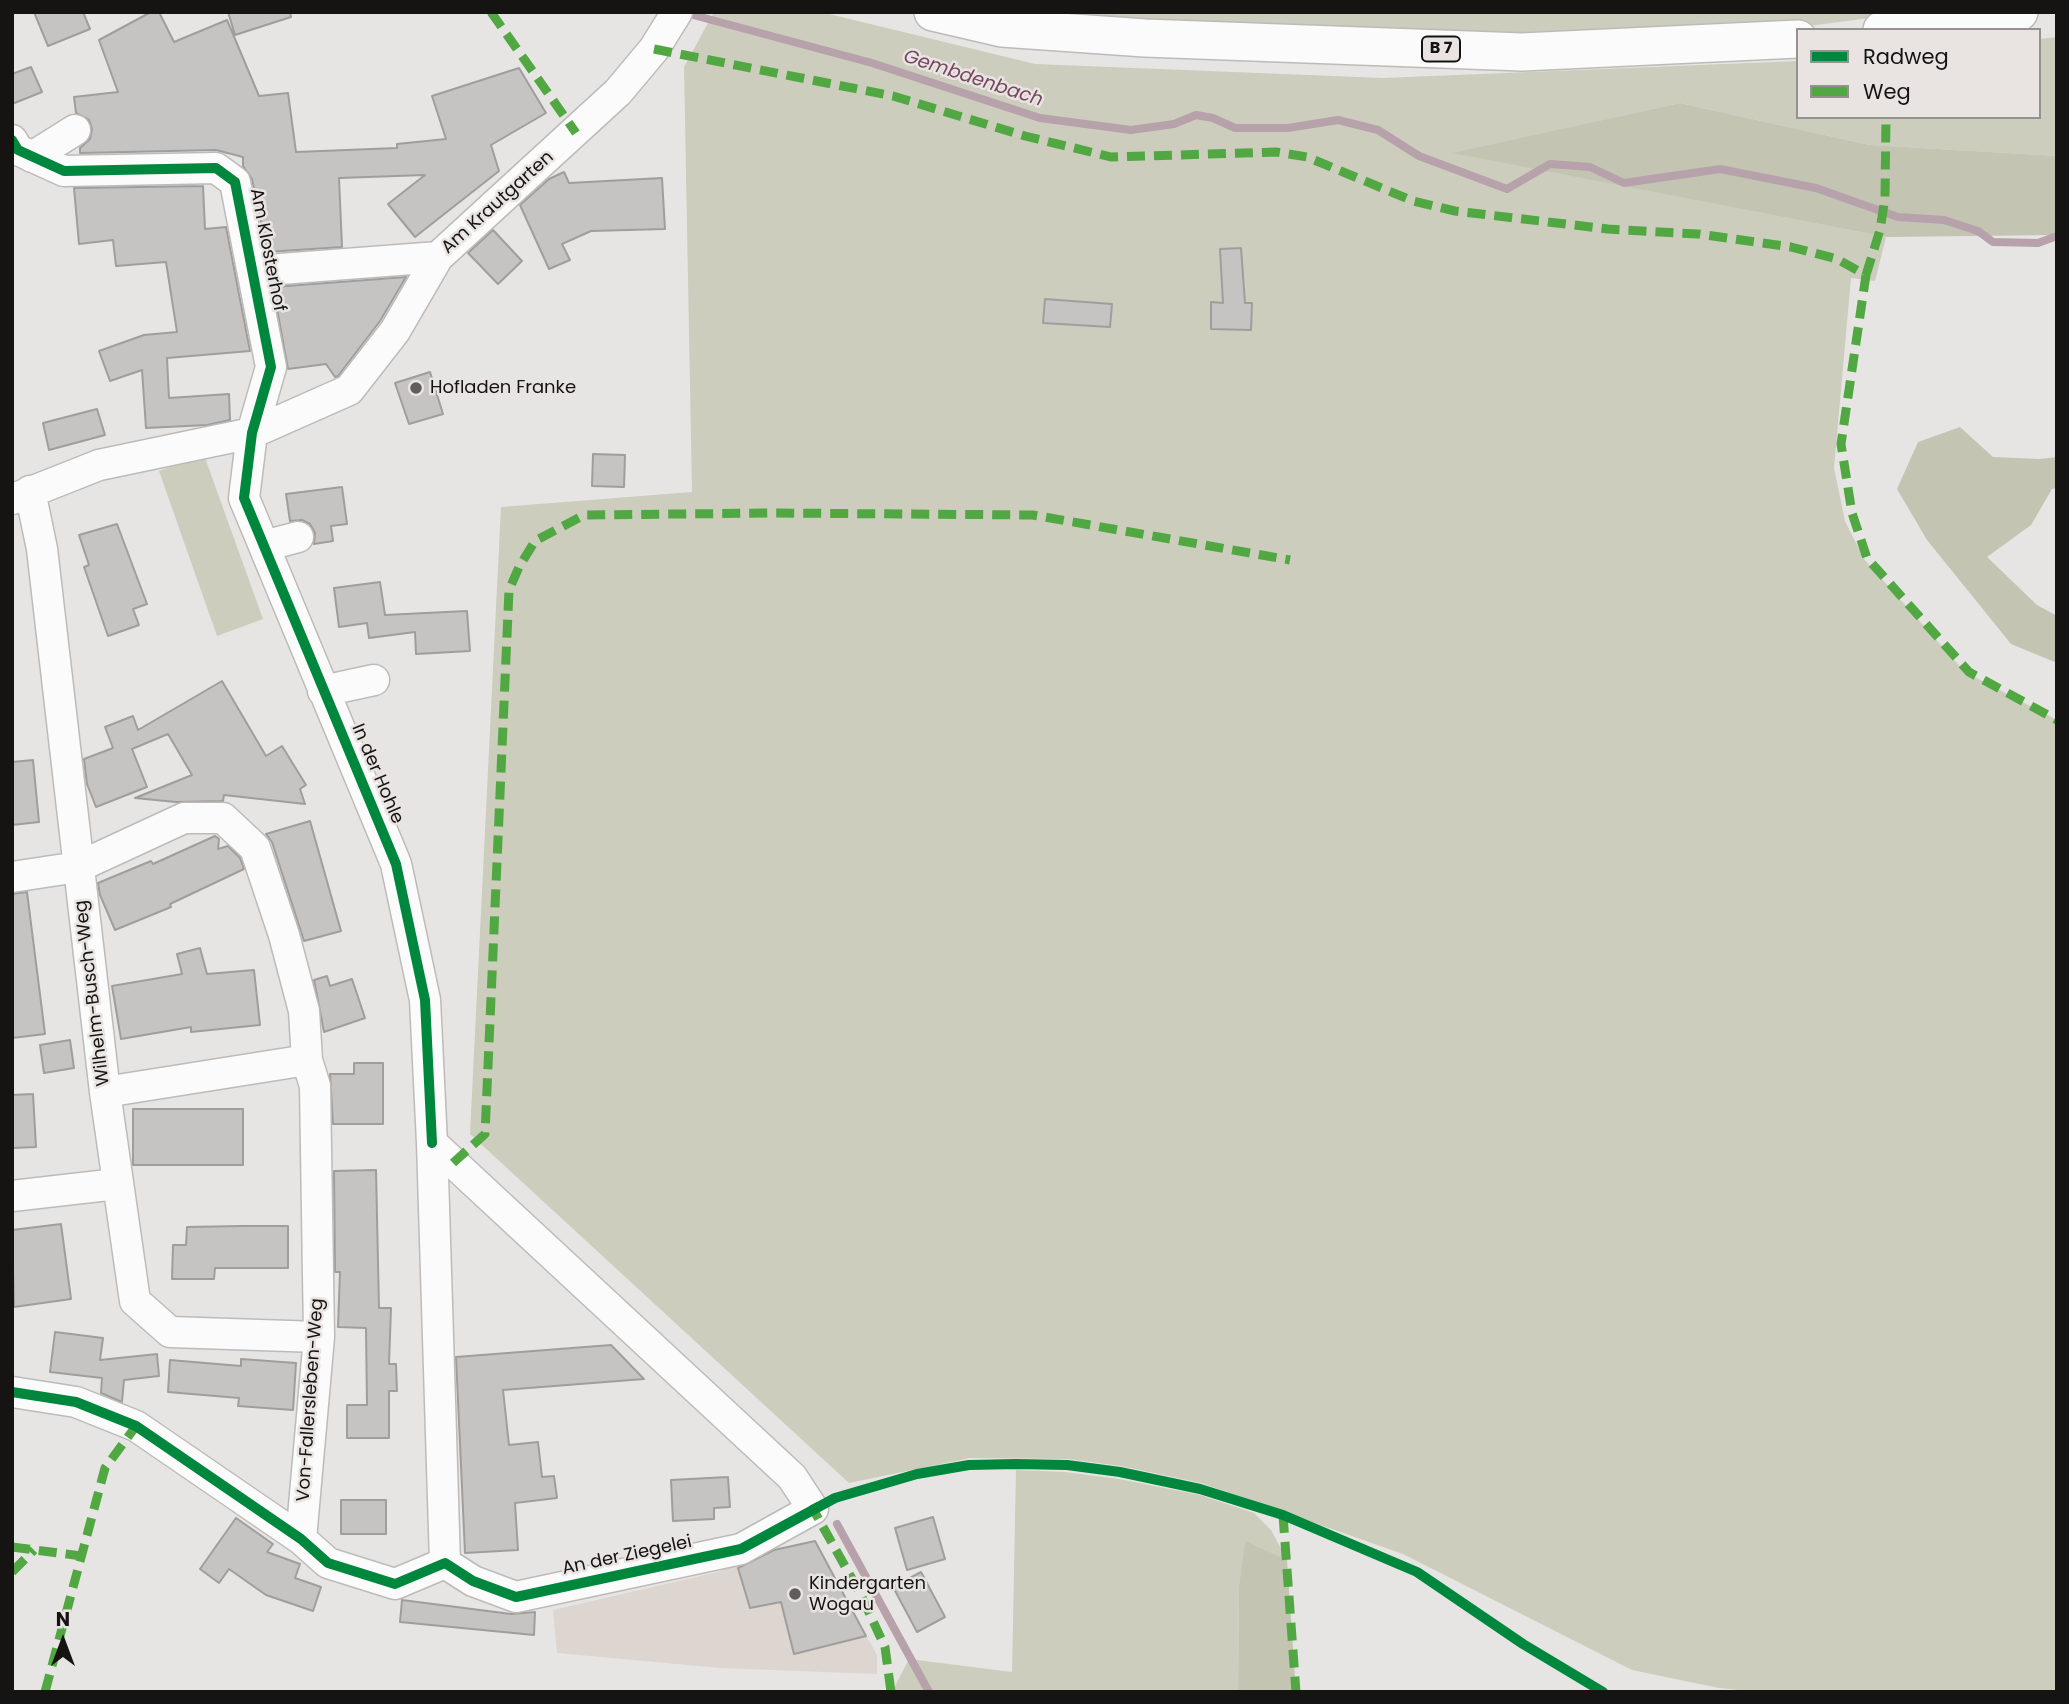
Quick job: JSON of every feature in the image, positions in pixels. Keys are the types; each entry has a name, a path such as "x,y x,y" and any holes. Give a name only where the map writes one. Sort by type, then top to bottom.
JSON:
{"main road":[{"name":"B 7","path":"933,12 1002,28 1145,38 1522,52 1796,39"},
{"path":"1897,28 2019,12"}],"street":[{"name":"Am Krautgarten","path":"21,495 99,465 252,433 349,390 395,331 438,257 618,92 671,23"},
{"name":"Am Klosterhof","path":"18,154 75,130"},
{"name":"Am Klosterhof","path":"18,154 64,171 216,168 235,182 271,367 252,433"},
{"path":"254,271 438,257"},
{"name":"In der Hohle","path":"252,433 244,498 396,864 425,1000 432,1143"},
{"name":"Wilhelm-Busch-Weg","path":"21,495 42,549 105,1092 135,1301 170,1332 318,1338"},
{"path":"264,546 298,537"},
{"path":"323,691 374,680"},
{"name":"Von-Fallersleben-Weg","path":"12,877 78,867 184,818 223,818 255,848 284,935 304,1011 307,1060 315,1086 318,1338 301,1539"},
{"path":"105,1092 307,1060"},
{"path":"12,1392 76,1402 135,1426 301,1539 328,1563 395,1584 445,1563 432,1143"},
{"name":"An der Ziegelei","path":"432,1143 792,1477 813,1509 741,1549 516,1597 473,1581 445,1563"},
{"path":"12,1196 117,1184"}],"shaded area":[{"path":"815,1541 877,1655 877,1674 720,1668 557,1653 553,1610 722,1571 720,1563"}],"green space":[{"path":"714,12 821,12 1035,64 1383,78 1796,61 1796,119 2041,119 2041,39 2057,37 2057,156 1870,145 1680,103 1454,153 1886,237 1875,281 1851,278 1834,468 1845,521 1864,559 1965,672 2057,720 2057,1692 1759,1692 1719,1688 1632,1670 1403,1554 1201,1483 1121,1466 1068,1459 970,1458 849,1483 470,1134 501,507 692,492 684,67"},
{"path":"1005,12 1914,12 1809,26 1473,35 1247,28"},
{"path":"1680,103 1870,145 2057,156 2057,235 1886,237 1452,153"},
{"path":"1960,427 1993,457 2057,457 2057,488 2052,489 2031,525 1987,557 2037,605 2057,616 2057,663 2011,644 1927,540 1897,489 1918,442"},
{"path":"204,455 263,619 217,636 159,471"},
{"path":"1016,1470 1065,1472 1119,1479 1200,1495 1254,1513 1271,1530 1287,1560 1245,1542 1239,1586 1238,1692 892,1692 909,1659 1012,1672"},
{"path":"1245,1541 1287,1560 1296,1692 1238,1692 1239,1586"}],"building":[{"path":"34,12 83,12 90,29 48,46"},
{"path":"151,12 159,12 174,42 227,20 259,96 288,93 296,152 397,148 397,144 446,139 432,96 519,68 546,113 491,145 499,171 415,237 388,204 425,175 339,178 342,247 267,252 252,179 243,166 243,157 216,150 80,153 80,148 90,139 92,129 89,120 76,113 74,97 118,92 99,40"},
{"path":"228,12 290,12 291,17 235,35"},
{"path":"31,67 42,92 12,104 12,74"},
{"path":"564,172 569,183 662,178 665,229 591,231 562,244 570,260 549,269 520,205 549,179"},
{"path":"203,186 205,229 226,227 250,351 167,358 169,398 229,394 230,420 207,425 146,428 142,370 110,381 99,351 144,335 177,332 166,262 116,266 113,240 79,244 74,188"},
{"path":"493,230 522,261 498,284 468,253"},
{"path":"1241,248 1245,303 1252,303 1251,330 1211,329 1211,302 1223,303 1220,249"},
{"path":"406,277 380,321 338,376 335,377 326,364 288,369 273,287"},
{"path":"1045,299 1112,304 1110,327 1043,323"},
{"path":"430,372 443,414 409,424 395,383"},
{"path":"97,409 105,435 49,450 43,423"},
{"path":"593,454 625,455 624,487 592,486"},
{"path":"342,487 347,524 331,526 333,541 314,544 315,533 310,524 302,520 290,521 286,494"},
{"path":"117,524 147,604 133,609 139,625 108,636 84,567 89,565 79,535"},
{"path":"380,582 385,615 467,611 470,651 416,654 415,632 369,638 367,623 339,627 334,588"},
{"path":"222,681 266,756 282,746 306,785 300,789 305,804 224,795 223,801 176,802 135,798 192,775 168,734 132,749 147,787 96,807 87,784 84,759 113,748 105,727 133,716 138,730"},
{"path":"33,760 39,822 12,825 12,762"},
{"path":"310,821 341,931 304,941 272,842 266,834"},
{"path":"215,836 219,839 218,849 228,846 240,858 244,869 170,904 171,907 115,930 100,895 98,883 151,861 153,864"},
{"path":"27,892 45,1034 12,1038 12,894"},
{"path":"200,948 207,974 254,970 260,1025 191,1032 191,1027 121,1039 112,986 182,974 177,954"},
{"path":"327,976 330,986 352,979 365,1018 324,1032 314,980"},
{"path":"70,1040 74,1068 44,1073 40,1045"},
{"path":"354,1063 383,1063 383,1124 333,1124 330,1074 354,1074"},
{"path":"33,1094 36,1147 12,1148 12,1095"},
{"path":"133,1109 243,1109 243,1165 133,1165"},
{"path":"376,1170 379,1308 391,1308 389,1364 396,1364 397,1391 389,1391 389,1438 347,1438 347,1405 367,1405 366,1328 338,1327 340,1272 335,1272 334,1171"},
{"path":"61,1224 71,1299 14,1307 12,1230"},
{"path":"288,1226 288,1268 215,1268 214,1279 172,1279 173,1245 186,1245 187,1227"},
{"path":"55,1332 103,1338 100,1360 157,1354 159,1376 124,1380 122,1402 101,1393 102,1378 50,1372"},
{"path":"611,1345 644,1379 503,1390 509,1445 538,1442 542,1477 554,1476 557,1498 515,1503 518,1550 465,1553 456,1357"},
{"path":"241,1359 296,1363 293,1410 238,1406 239,1398 168,1392 170,1360 241,1366"},
{"path":"728,1477 730,1507 714,1508 714,1519 673,1521 671,1480"},
{"path":"341,1500 386,1500 386,1534 341,1534"},
{"path":"933,1517 945,1559 907,1570 895,1528"},
{"path":"236,1518 273,1544 267,1552 300,1564 295,1578 321,1587 313,1611 266,1595 229,1569 219,1583 200,1569"},
{"name":"Kindergarten Wogau","path":"815,1541 866,1636 794,1654 781,1602 750,1608 738,1568 774,1550"},
{"path":"921,1572 945,1617 917,1632 893,1587"},
{"path":"402,1600 511,1614 535,1612 534,1635 400,1622"}],"waterway":[{"name":"Gembdenbach","path":"682,12 872,63 1040,118 1131,130 1174,124 1196,115 1213,118 1235,128 1288,128 1338,120 1378,130 1419,156 1507,189 1550,164 1590,167 1624,183 1720,169 1816,188 1898,217 1944,220 1978,231 1993,242 2038,243 2057,236"},
{"path":"837,1524 929,1692"}],"marked path":[{"path":"491,12 576,133"},
{"path":"654,49 893,96 1025,136 1111,157 1276,152 1307,157 1413,201 1455,211 1608,229 1698,234 1791,247 1837,259 1866,275 1841,444 1852,513 1867,558 1969,672 2057,720"},
{"path":"1866,275 1880,230 1885,198 1886,119"},
{"path":"453,1163 485,1134 509,590 535,541 584,515 1033,515 1290,560"},
{"path":"45,1692 105,1468 136,1426"},
{"path":"819,1506 813,1509 860,1593 885,1647 891,1692"},
{"path":"1283,1515 1296,1692"},
{"path":"12,1547 82,1556"},
{"path":"12,1572 34,1550"}],"cycle path":[{"path":"12,140 18,150 64,171 216,168 235,182 271,367 252,433 244,498 396,864 425,1000 432,1143"},
{"path":"12,1392 76,1402 136,1426 301,1539 328,1563 395,1584 445,1563 473,1581 516,1597 741,1549 835,1498 917,1474 969,1465 1016,1464 1067,1465 1120,1472 1200,1489 1283,1515 1417,1572 1523,1644 1603,1692"}],"place":[{"name":"Hofladen Franke","path":"416,388"},
{"name":"Kindergarten Wogau","path":"795,1594"}]}
